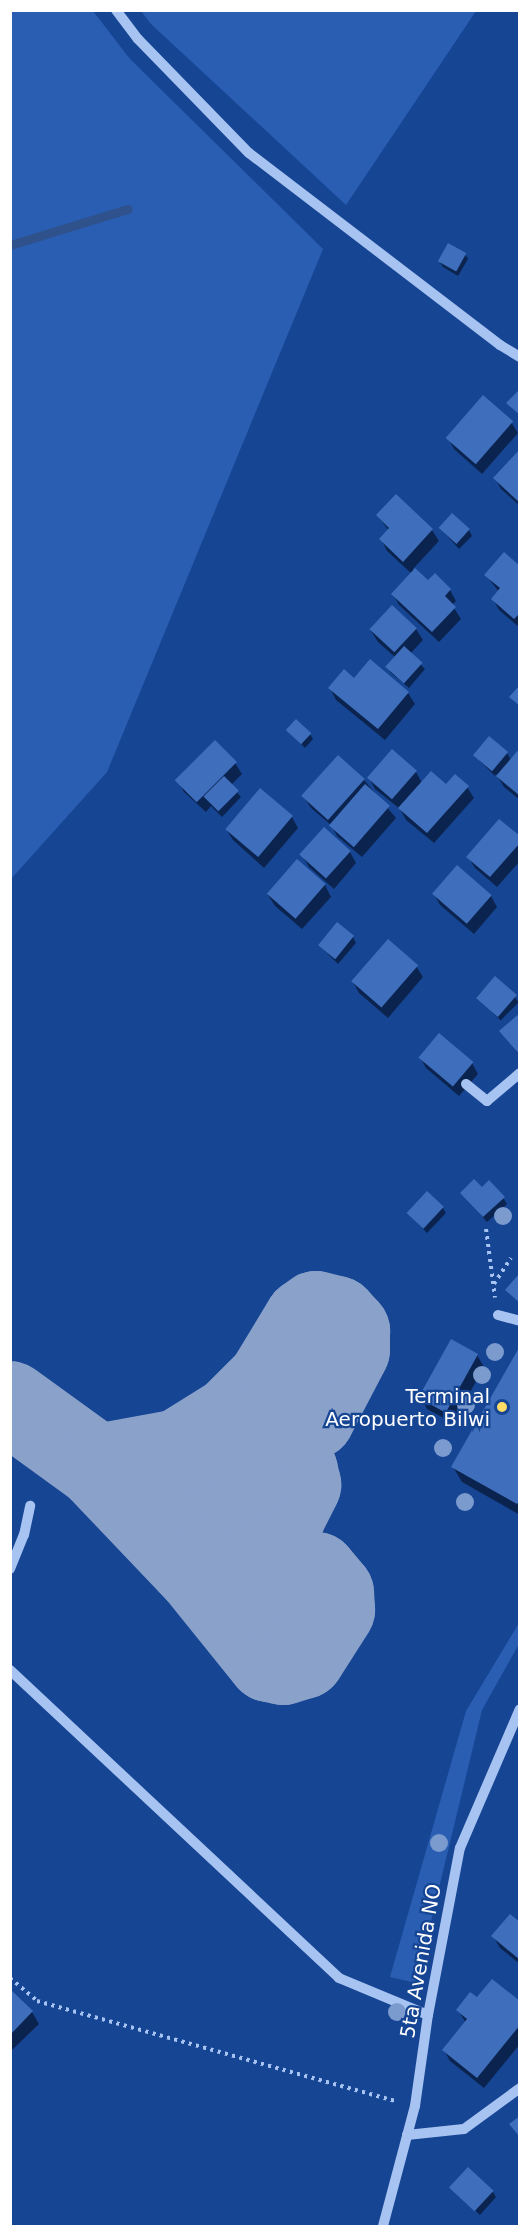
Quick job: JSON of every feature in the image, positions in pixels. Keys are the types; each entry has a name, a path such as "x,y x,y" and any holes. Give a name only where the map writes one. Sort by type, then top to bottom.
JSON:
{"street":[{"path":"116,10 138,39 249,153 500,345 519,357"},
{"path":"466,1084 487,1101 519,1073"},
{"path":"498,1315 519,1321"},
{"path":"10,1569 24,1535 30,1506"},
{"path":"10,1670 339,1978 428,2015"},
{"name":"5ta Avenida NO","path":"383,2226 415,2106 428,2015 460,1848 519,1710"},
{"path":"407,2135 464,2129 519,2088"}],"path":[{"path":"486,1229 498,1315"},
{"path":"494,1285 511,1258"},
{"path":"10,1978 38,2001 357,2092 415,2106"}],"shaded area":[{"path":"11,10 93,11 130,59 323,249 107,772 11,879"},
{"path":"141,11 476,11 346,205 151,24"},
{"path":"519,1623 519,1644 482,1710 416,1983 390,1977 466,1711"}],"building":[{"path":"448,243 466,253 456,272 438,261"},
{"path":"520,389 520,415 506,403"},
{"path":"483,395 513,421 476,464 446,438"},
{"path":"520,449 520,503 493,478"},
{"path":"396,494 433,529 403,562 379,539 389,528 376,515"},
{"path":"452,513 470,529 456,544 439,528"},
{"path":"504,552 520,566 520,613 514,619 491,599 500,588 484,575"},
{"path":"415,568 428,580 435,573 451,589 445,596 456,607 432,632 391,594"},
{"path":"392,605 417,628 394,652 369,629"},
{"path":"404,646 423,663 404,684 385,667"},
{"path":"370,659 409,692 378,729 328,688 344,669 354,678"},
{"path":"520,685 520,706 509,697"},
{"path":"296,719 311,733 301,744 286,730"},
{"path":"489,736 508,752 492,771 473,755"},
{"path":"215,740 237,762 197,802 175,780"},
{"path":"520,748 520,796 496,776"},
{"path":"392,749 417,771 392,799 367,778"},
{"path":"338,755 365,779 328,820 301,796"},
{"path":"431,771 446,784 455,774 469,786 427,833 398,808"},
{"path":"224,776 239,791 218,811 203,797"},
{"path":"365,784 390,806 354,847 329,826"},
{"path":"260,788 293,816 258,857 225,829"},
{"path":"499,819 520,836 520,843 490,877 466,857"},
{"path":"324,827 351,851 326,879 299,854"},
{"path":"297,859 326,884 296,919 267,894"},
{"path":"457,865 492,895 467,924 432,894"},
{"path":"337,922 354,936 335,959 318,945"},
{"path":"388,939 418,965 381,1008 351,981"},
{"path":"495,976 517,995 498,1017 476,998"},
{"path":"520,1013 520,1055 499,1031"},
{"path":"439,1033 473,1062 453,1086 418,1058"},
{"path":"474,1179 482,1187 489,1180 505,1197 483,1217 460,1193"},
{"path":"427,1191 444,1207 423,1229 407,1213"},
{"path":"520,1273 520,1303 505,1290"},
{"path":"451,1339 478,1354 446,1413 419,1398"},
{"name":"Terminal Aeropuerto Bilwi","path":"520,1346 520,1500 517,1504 451,1467"},
{"path":"510,1914 520,1922 520,1960 491,1936"},
{"path":"492,1979 520,2001 520,2025 477,2078 442,2050 467,2019 456,2010 470,1992 477,1997"},
{"path":"10,1989 33,2011 10,2035"},
{"path":"520,2116 520,2137 509,2124"},
{"path":"468,2167 494,2191 475,2211 449,2187"}],"waterway":[{"path":"10,245 128,209"}],"taxiway":[{"path":"179,1451 232,1418 269,1381 306,1320 316,1313 336,1318 348,1331 348,1350 313,1417 179,1451 97,1466 198,1572 269,1660 283,1663 303,1657 333,1610 332,1593 316,1574 198,1572"},
{"path":"10,1403 97,1466 167,1492 277,1520 284,1515 299,1485 296,1471 287,1462 275,1458 242,1480 204,1492"}],"place":[{"name":"Terminal Aeropuerto Bilwi","path":"502,1407"}]}
